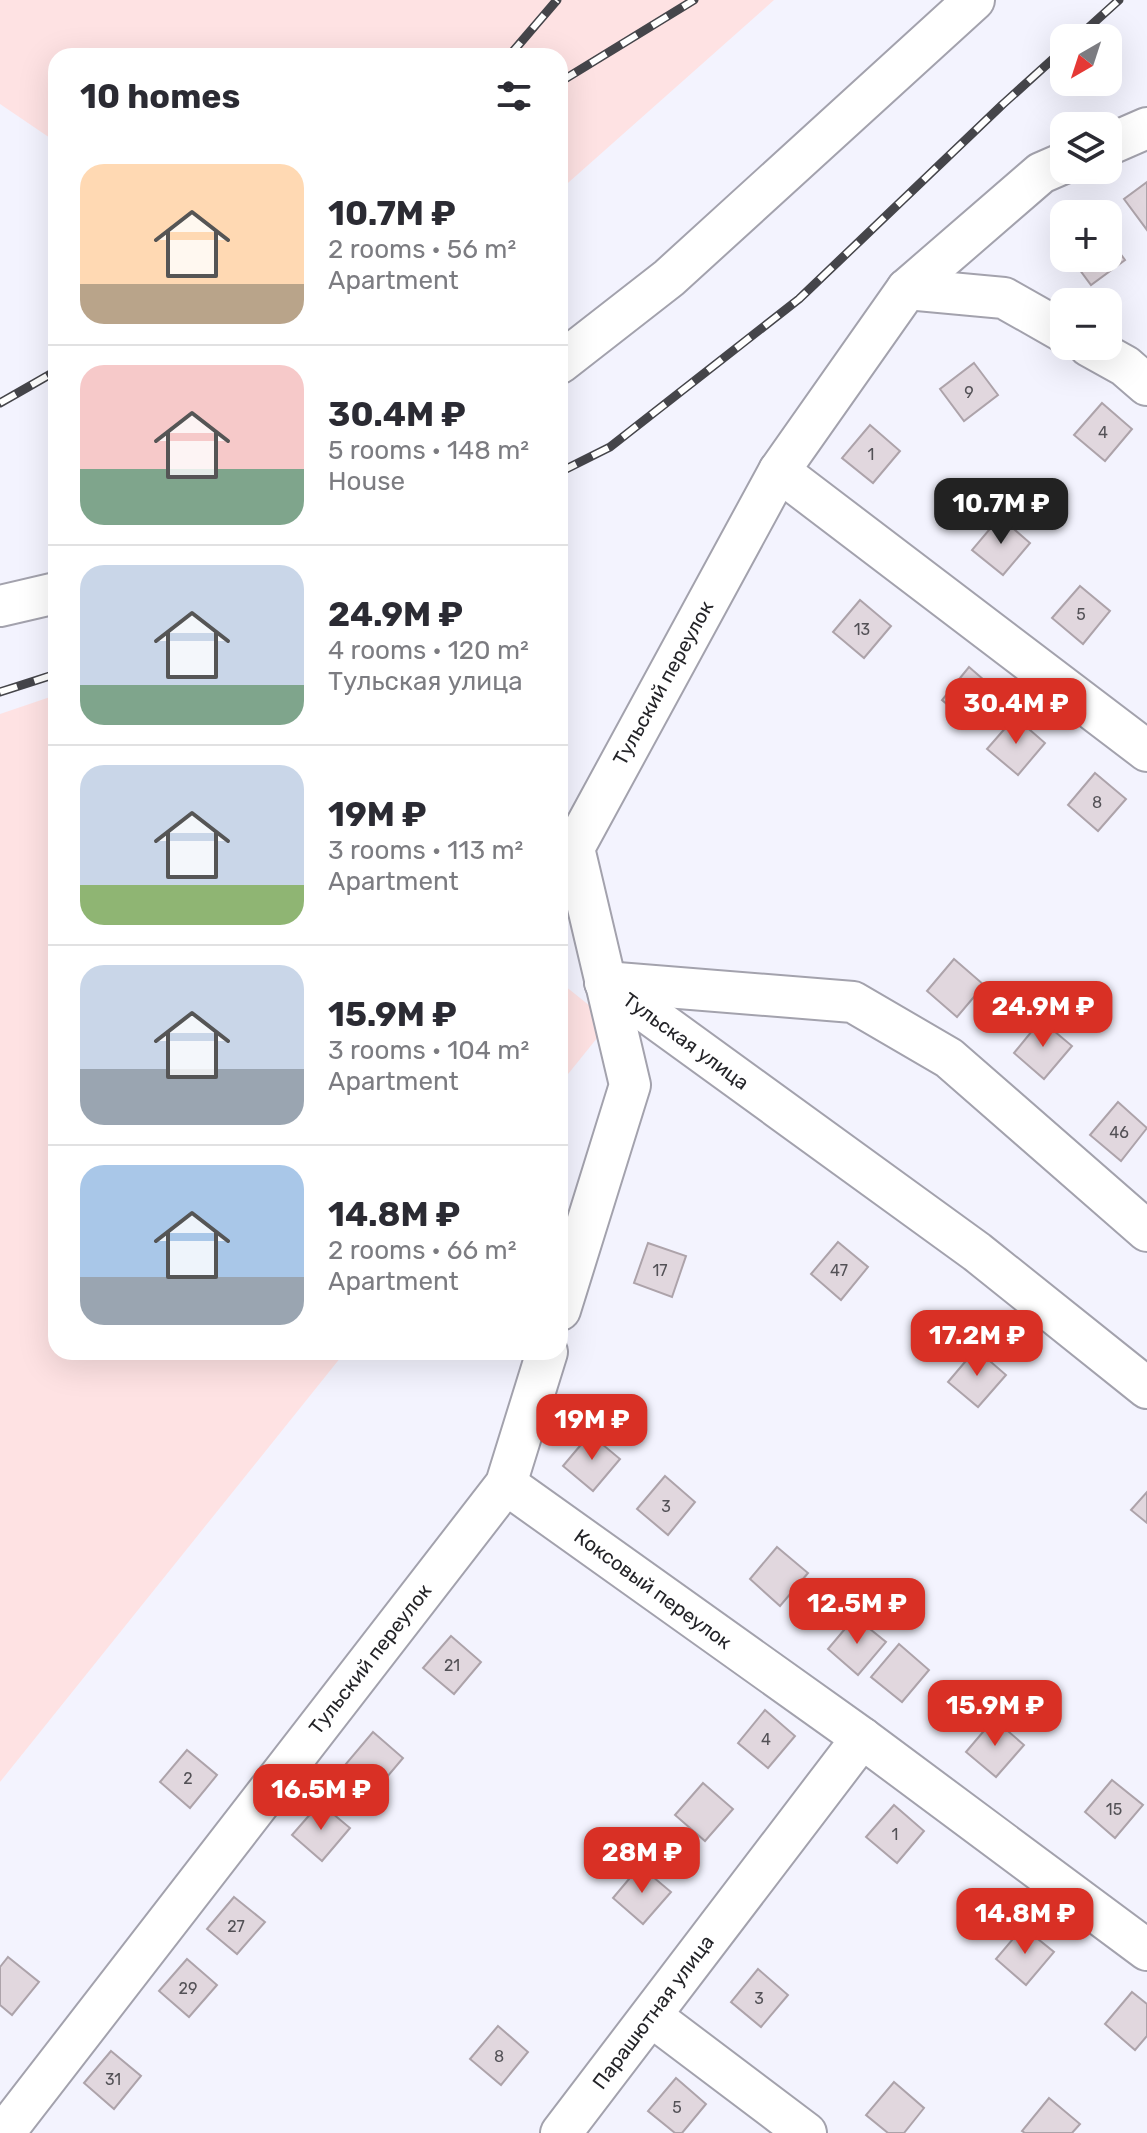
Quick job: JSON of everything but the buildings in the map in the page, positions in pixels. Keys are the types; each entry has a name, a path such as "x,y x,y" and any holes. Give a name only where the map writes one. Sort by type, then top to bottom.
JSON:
{"street":[{"path":"568,357 669,278 974,0"},
{"path":"1122,139 1147,128"},
{"name":"Тульский переулок","path":"568,1284 630,1085 574,848 779,471 907,289 1041,173 1050,169"},
{"path":"907,289 1004,298 1050,324"},
{"path":"1114,360 1147,385"},
{"path":"779,471 1147,751"},
{"path":"0,606 48,595"},
{"name":"Тульская улица","path":"605,982 853,1002 949,1058 1147,1231"},
{"name":"Тульская улица","path":"605,982 977,1252 1147,1388"},
{"name":"Тульский переулок","path":"4,2133 506,1484 545,1360"},
{"name":"Коксовый переулок","path":"506,1484 862,1738 1147,1950"},
{"name":"Парашютная улица","path":"561,2133 862,1738"},
{"path":"651,2016 806,2133"}],"shaded area":[{"path":"0,0 774,0 568,183 568,48 48,48 48,137 0,104"},
{"path":"48,698 48,1360 339,1360 0,1782 0,714"},
{"path":"568,988 610,1022 568,1074"}],"railway":[{"path":"516,48 557,0"},
{"path":"568,77 694,0"},
{"path":"1092,24 1119,0"},
{"path":"568,468 610,447 799,299 1050,62"},
{"path":"0,403 48,376"},
{"path":"0,692 48,677"}]}
